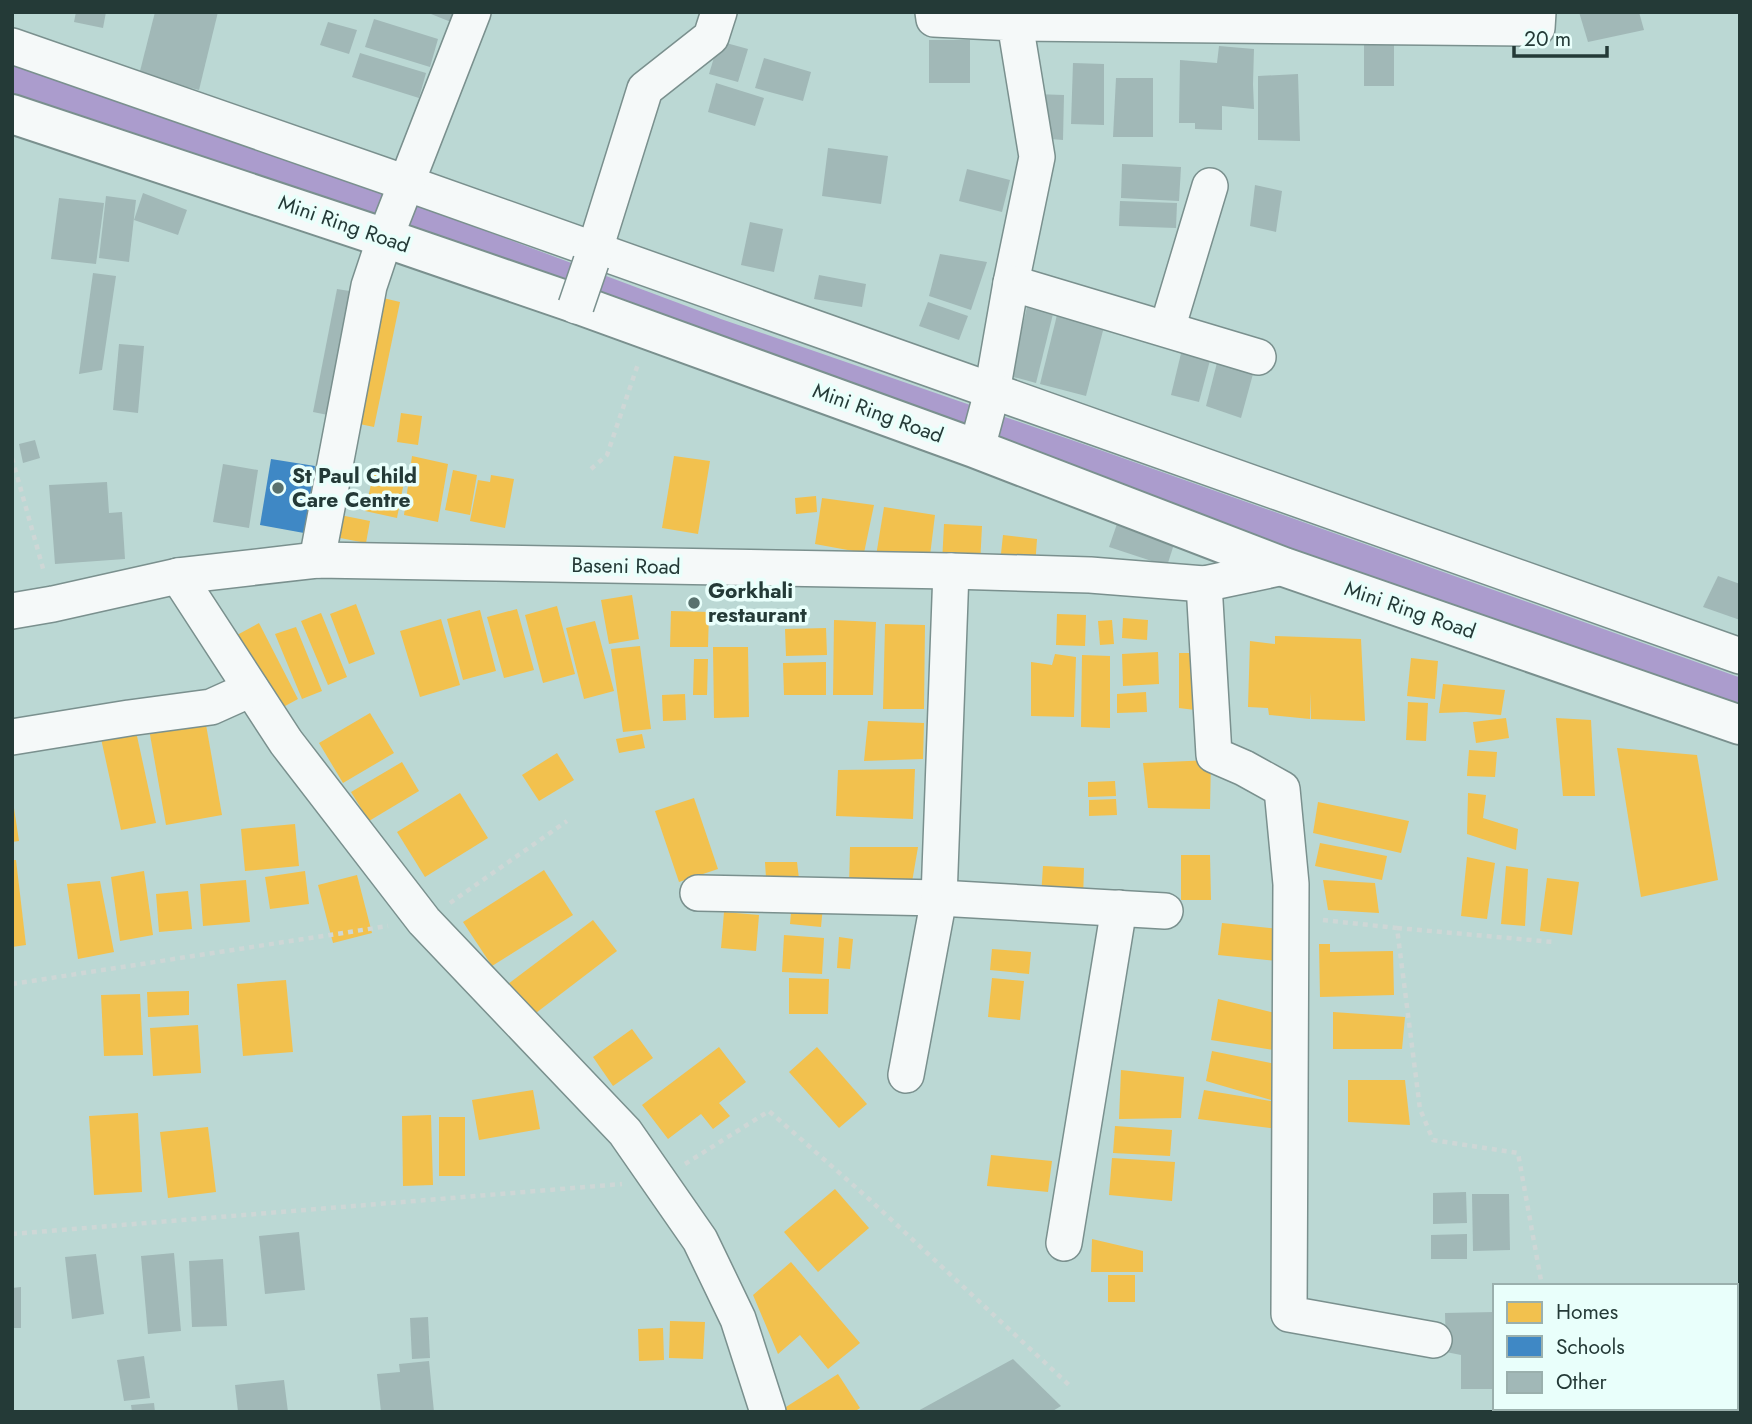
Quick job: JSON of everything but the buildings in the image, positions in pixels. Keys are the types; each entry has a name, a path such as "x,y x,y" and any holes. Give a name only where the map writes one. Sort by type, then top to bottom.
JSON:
{"main road":[{"name":"Mini Ring Road","path":"12,114 386,235 976,448 1284,567 1740,725"}],"street":[{"path":"317,561 369,286 386,235 473,12"},
{"path":"575,304 593,256 645,89 711,37 719,12"},
{"path":"933,12 934,19 1015,23 1537,28 1538,12"},
{"path":"976,448 990,400 1037,157 1015,23"},
{"path":"12,46 990,400 1740,656"},
{"path":"1167,330 1210,186"},
{"path":"1011,282 1258,357"},
{"name":"Baseni Road","path":"12,611 178,576 317,561 951,571 1090,575 1204,584 1284,567"},
{"path":"906,1075 939,898 951,571"},
{"path":"178,576 286,742 424,921 625,1132 700,1240 738,1319 768,1412"},
{"path":"1204,584 1214,755 1282,789 1291,884 1289,1314 1434,1340"},
{"path":"12,737 211,707 251,690"},
{"path":"698,893 939,898 1165,911"},
{"path":"1064,1243 1119,908"}],"path":[{"path":"591,469 607,455 636,368 653,331"},
{"path":"12,458 53,604"},
{"path":"12,985 424,921 567,821"},
{"path":"1291,916 1553,942"},
{"path":"1397,928 1420,1109 1433,1140 1518,1153 1542,1284"},
{"path":"12,1234 658,1181 769,1111 869,1199 1069,1385"}],"waterway":[{"path":"12,77 137,118 714,334 1082,461 1740,695"}],"place":[{"name":"St Paul Child Care Centre","path":"278,488"},
{"name":"Gorkhali restaurant","path":"694,603"}]}
